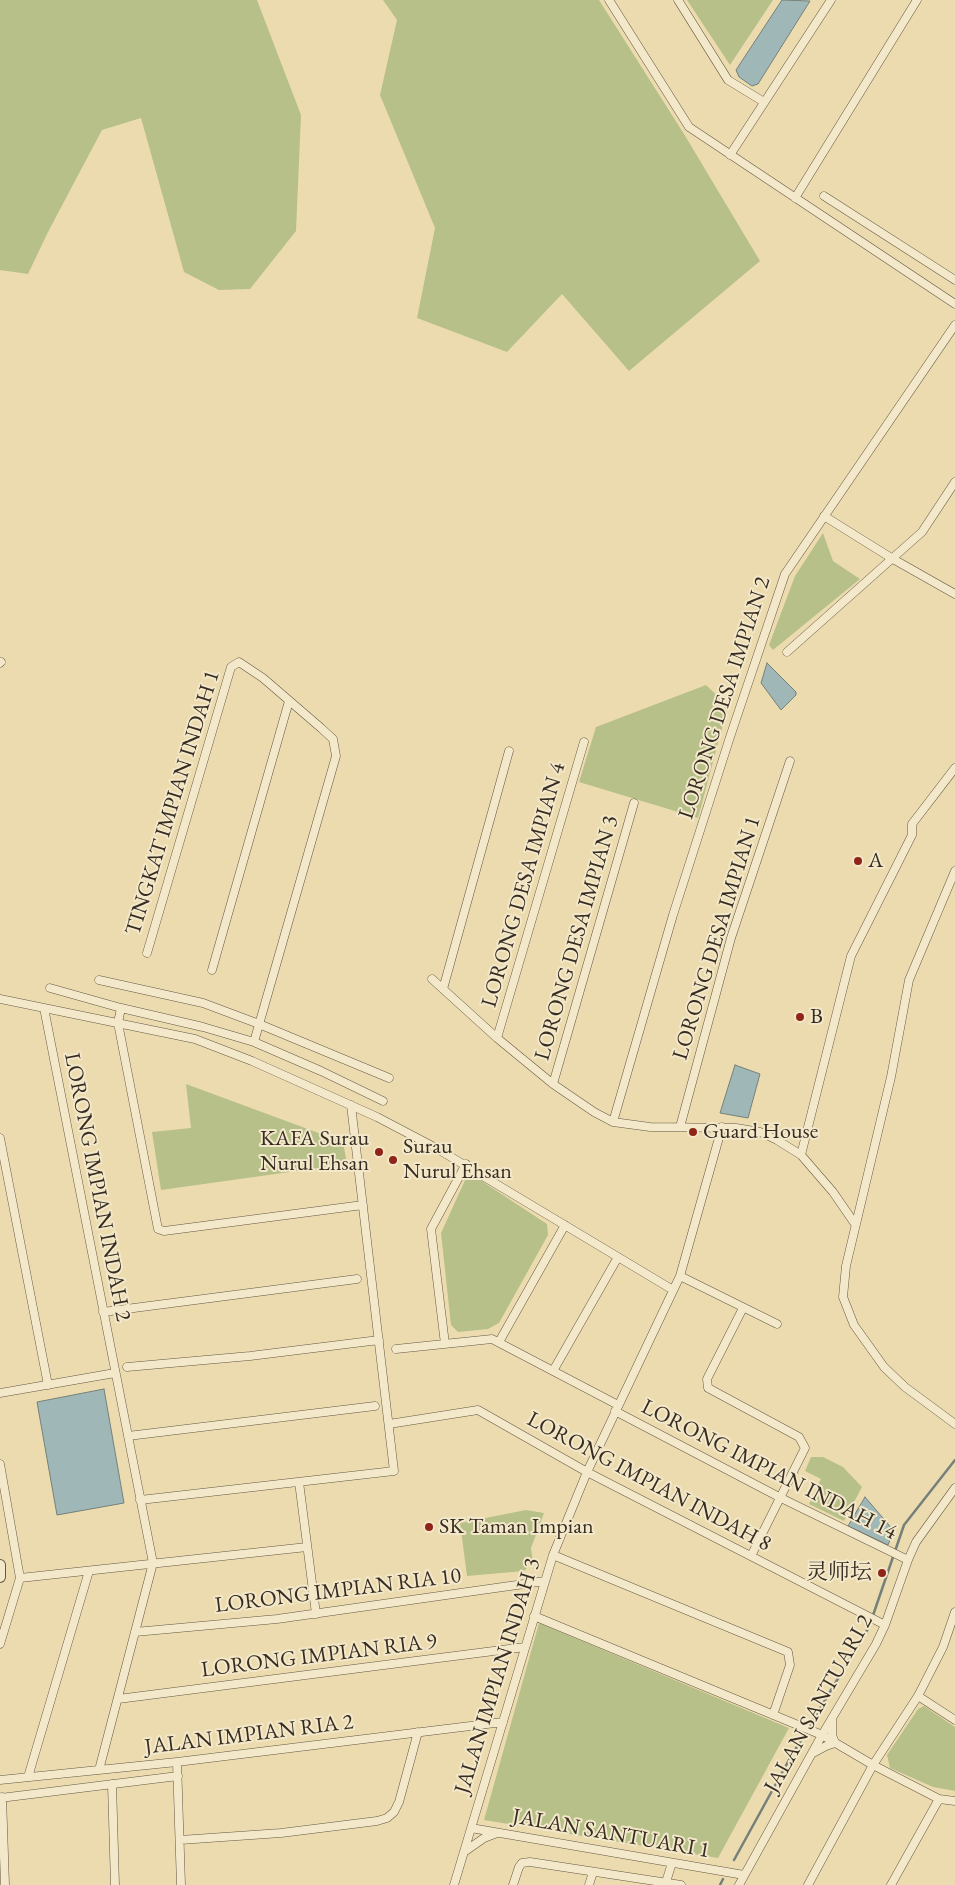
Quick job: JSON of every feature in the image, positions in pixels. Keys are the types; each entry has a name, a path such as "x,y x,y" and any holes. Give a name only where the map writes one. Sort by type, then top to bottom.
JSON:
{"street":[{"path":"609,0 689,127 955,304"},
{"path":"678,0 728,80 764,102"},
{"path":"730,155 831,0"},
{"path":"795,198 917,0"},
{"path":"824,196 955,280"},
{"name":"LORONG DESA IMPIAN 2","path":"613,1122 673,915 726,746 785,574 955,325"},
{"path":"787,652 894,559 922,532 955,482"},
{"path":"824,516 955,594"},
{"name":"TINGKAT IMPIAN INDAH 1","path":"147,953 231,667 239,662 263,678 289,701"},
{"path":"212,970 289,701 333,739 336,756 254,1042"},
{"name":"LORONG DESA IMPIAN 4","path":"497,1038 584,742"},
{"path":"443,989 509,751"},
{"name":"LORONG DESA IMPIAN 1","path":"680,1127 731,938 790,761"},
{"path":"801,1155 851,956 912,835 912,824 955,768"},
{"name":"LORONG DESA IMPIAN 3","path":"554,1084 634,803"},
{"path":"955,871 909,980 891,1077 846,1266 843,1297 854,1325 884,1367 905,1387 955,1424"},
{"path":"432,979 497,1038 554,1084 594,1112 613,1122 650,1127 722,1127 760,1132 801,1155 833,1192 855,1224"},
{"path":"99,980 203,1003 389,1078"},
{"path":"50,988 121,1008 204,1027 254,1042 383,1101"},
{"path":"0,999 195,1040 252,1061 386,1121 466,1164 673,1290"},
{"name":"LORONG IMPIAN INDAH 2","path":"44,1008 153,1564"},
{"path":"121,1008 118,1023 158,1229 164,1231 363,1205"},
{"path":"140,1500 394,1471 351,1105"},
{"name":"JALAN IMPIAN INDAH 3","path":"454,1885 553,1555 587,1472 680,1276 722,1127"},
{"path":"0,1138 48,1384"},
{"path":"445,1344 431,1229 466,1164"},
{"path":"396,1349 492,1339 499,1342 565,1225"},
{"path":"554,1371 618,1257"},
{"path":"680,1276 777,1324"},
{"path":"103,1312 357,1279"},
{"path":"743,1308 707,1379 708,1388 799,1437 805,1448 751,1556"},
{"path":"127,1367 250,1356 379,1340"},
{"name":"LORONG IMPIAN INDAH 14","path":"499,1342 781,1498 905,1559"},
{"path":"0,1393 115,1373"},
{"path":"128,1436 376,1406"},
{"name":"LORONG IMPIAN INDAH 8","path":"389,1424 478,1410 587,1472 883,1624"},
{"path":"0,1464 20,1578 0,1644"},
{"path":"299,1482 316,1614"},
{"name":"JALAN SANTUARI 2","path":"739,1885 832,1718 860,1672 883,1624 905,1559 955,1488"},
{"path":"20,1578 307,1547"},
{"path":"553,1555 788,1652 790,1666 773,1715"},
{"path":"99,1770 153,1564"},
{"path":"0,1565 0,1577"},
{"path":"28,1777 89,1571"},
{"name":"LORONG IMPIAN RIA 10","path":"135,1632 316,1614 545,1581"},
{"path":"808,1885 873,1766 918,1696 943,1647 955,1612"},
{"path":"534,1616 822,1736 873,1766 939,1799 955,1801"},
{"name":"LORONG IMPIAN RIA 9","path":"118,1699 525,1647"},
{"path":"918,1696 955,1720"},
{"path":"832,1718 832,1735 835,1743"},
{"name":"JALAN IMPIAN RIA 2","path":"0,1780 177,1762 503,1722"},
{"path":"180,1840 281,1833 377,1821 387,1818 394,1812 399,1802 418,1732"},
{"path":"812,1754 835,1743"},
{"path":"177,1762 181,1885"},
{"name":"JALAN IMPIAN RIA 2","path":"1,1797 178,1776"},
{"path":"112,1784 115,1885"},
{"path":"1,1797 5,1885"},
{"path":"891,1885 939,1799"},
{"name":"JALAN SANTUARI 1","path":"471,1828 744,1875"},
{"path":"464,1852 484,1838 499,1833"},
{"path":"513,1885 519,1867 522,1863 530,1862 681,1885"},
{"path":"666,1884 672,1863"},
{"path":"589,1885 592,1872"}],"green space":[{"path":"0,0 257,0 301,115 296,231 250,289 219,290 184,272 141,118 102,130 28,274 0,270"},
{"path":"383,0 599,0 684,134 760,261 629,371 562,294 507,352 417,318 435,228 380,95 397,20"},
{"path":"687,0 773,0 730,65"},
{"path":"823,533 833,561 860,579 773,650 769,645 795,576"},
{"path":"706,685 728,706 698,818 579,782 596,727"},
{"path":"186,1084 343,1142 347,1164 161,1190 152,1132 191,1128"},
{"path":"474,1176 547,1224 548,1235 499,1323 488,1329 458,1332 451,1325 441,1233 466,1178"},
{"path":"811,1457 823,1457 843,1467 862,1487 844,1521 809,1504 821,1479 805,1471"},
{"path":"526,1510 544,1513 531,1548 533,1562 524,1571 467,1576 460,1523"},
{"path":"539,1623 789,1728 718,1858 484,1820"},
{"path":"924,1706 955,1727 955,1791 933,1787 890,1768 887,1755 918,1709"}],"water":[{"path":"782,0 810,1 758,84 752,86 739,77 736,70"},
{"path":"767,663 796,692 796,695 781,710 761,683"},
{"path":"735,1065 760,1074 748,1118 720,1113"},
{"path":"104,1389 124,1503 57,1515 37,1402"},
{"path":"865,1497 894,1531 888,1545 848,1526"}],"waterway":[{"path":"734,1860 789,1760 869,1627 904,1525 955,1460"},
{"path":"720,1885 723,1879"}],"place":[{"name":"A","path":"858,861"},
{"name":"B","path":"800,1017"},
{"name":"Guard House","path":"693,1132"},
{"name":"KAFA Surau Nurul Ehsan","path":"379,1152"},
{"name":"Surau Nurul Ehsan","path":"393,1160"},
{"name":"SK Taman Impian","path":"429,1527"},
{"name":"灵师坛","path":"882,1573"}]}
